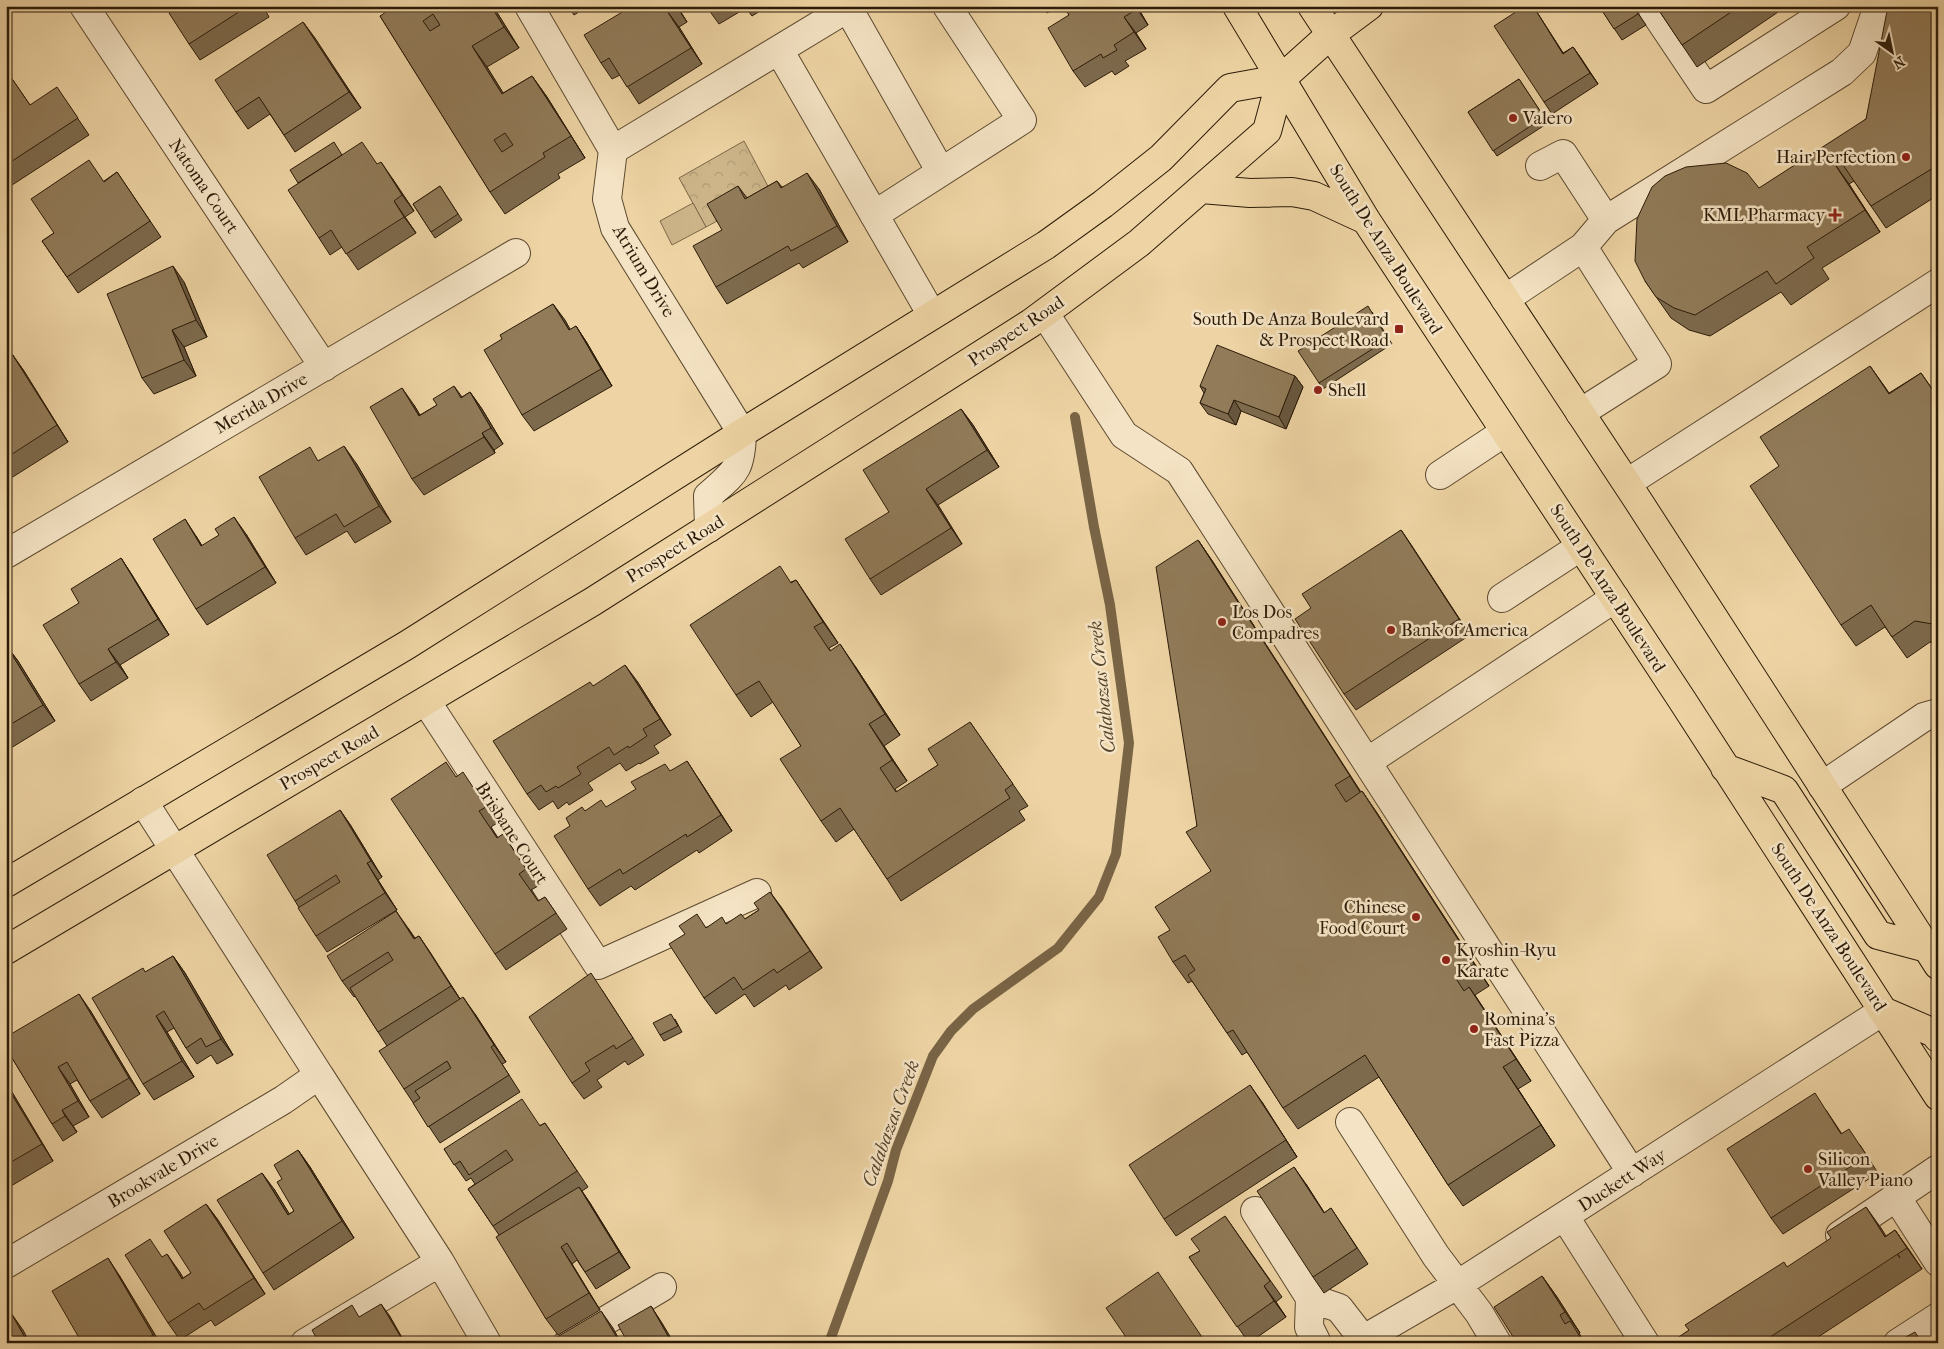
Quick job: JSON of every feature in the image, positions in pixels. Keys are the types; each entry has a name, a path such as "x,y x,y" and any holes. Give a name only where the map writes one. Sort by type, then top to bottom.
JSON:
{"main road":[{"name":"South De Anza Boulevard","path":"1237,6 1366,220 1938,1096"},
{"path":"1312,6 1627,483 1932,956"},
{"path":"6,883 407,645 932,314 1046,245 1103,204 1161,158 1230,88 1281,79 1330,35 1369,6"},
{"name":"Prospect Road","path":"6,950 592,602 1045,314 1139,243 1267,131 1281,79"},
{"path":"1201,189 1250,193 1292,192 1314,196 1366,220"},
{"path":"1725,768 1784,790 1878,935 1932,956"},
{"path":"1883,1011 1934,1033 1938,1038"}],"street":[{"name":"Natoma Court","path":"84,6 324,366"},
{"path":"529,6 613,150 849,7 941,172"},
{"path":"874,215 1022,120 947,6"},
{"path":"1655,6 1653,10 1706,89 1836,6"},
{"path":"1505,299 1583,247 1606,220 1842,72 1862,53 1878,6"},
{"path":"779,50 932,314"},
{"name":"Atrium Drive","path":"613,150 607,199 615,228 742,433"},
{"path":"1540,166 1563,154 1606,220"},
{"path":"1580,413 1657,364 1583,247"},
{"name":"Merida Drive","path":"6,554 516,253"},
{"path":"1627,483 1938,283"},
{"path":"1045,314 1124,435 1179,471 1632,1173"},
{"path":"1440,475 1505,432"},
{"path":"709,528 708,496 734,474 741,458 742,433"},
{"path":"1502,598 1580,547"},
{"path":"1367,762 1614,598"},
{"name":"Brisbane Court","path":"426,701 598,965 757,893"},
{"path":"1822,786 1924,717 1938,713"},
{"path":"143,801 440,1262 487,1343"},
{"name":"Duckett Way","path":"1360,1341 1457,1285 1565,1217 1883,1011"},
{"name":"Brookvale Drive","path":"6,1264 283,1100 319,1075"},
{"path":"1350,1122 1457,1285 1498,1343"},
{"path":"1818,1249 1938,1169"},
{"path":"1897,1198 1938,1262"},
{"path":"1254,1211 1310,1298 1309,1327 1317,1343"},
{"path":"1565,1217 1645,1343"},
{"path":"306,1343 440,1262"},
{"path":"568,1343 662,1287"},
{"path":"1310,1298 1340,1308 1360,1341"},
{"path":"1898,1343 1938,1317"}],"green space":[{"path":"744,141 771,192 706,227 679,178"},
{"path":"693,203 706,227 672,245 660,221"}],"building":[{"path":"180,6 248,6 189,44 169,13"},
{"path":"395,6 491,6 504,27 472,46 502,94 532,76 571,136 543,153 545,157 490,192 380,16","holes":["433,14 440,25 430,31 423,21","505,133 513,145 502,152 494,140"]},
{"path":"621,6 674,6 667,11 691,48 627,87 609,58 601,63 584,35 624,11"},
{"path":"1064,6 1135,6 1137,9 1124,17 1134,32 1114,45 1117,50 1103,58 1101,54 1073,71 1048,28 1069,15"},
{"path":"1525,6 1533,6 1563,54 1573,47 1590,73 1544,102 1494,26"},
{"path":"1599,6 1633,6 1638,14 1614,29"},
{"path":"1656,6 1740,6 1682,45"},
{"path":"1888,6 1938,6 1938,165 1871,206 1839,159 1834,163 1865,210 1807,247 1814,258 1776,284 1767,271 1695,315 1674,308 1656,297 1635,261 1637,219 1652,187 1665,176 1686,167 1726,163 1747,173 1759,188 1866,119"},
{"path":"303,22 349,92 284,135 259,97 236,112 215,80"},
{"path":"6,70 30,105 57,87 78,118 6,165"},
{"path":"1519,79 1544,117 1493,151 1468,112"},
{"path":"334,142 342,155 298,183 290,170"},
{"path":"362,142 377,164 381,162 402,195 394,201 404,217 346,254 331,230 319,238 288,190"},
{"path":"89,160 104,182 117,172 150,221 67,277 42,241 54,233 31,199"},
{"path":"807,173 837,226 791,251 788,246 716,287 693,246 722,230 707,204 738,186 745,199 777,181 781,188"},
{"path":"440,186 458,214 431,232 413,204"},
{"path":"173,266 196,320 172,330 184,360 142,378 107,294"},
{"path":"553,304 569,330 576,326 601,369 522,415 484,350 502,339 500,335"},
{"path":"1368,306 1388,339 1319,383 1298,351"},
{"path":"1217,345 1295,376 1279,417 1234,400 1228,414 1200,403 1206,389 1200,386"},
{"path":"12,354 57,425 6,458 6,358"},
{"path":"1870,366 1889,394 1921,373 1938,398 1938,625 1915,621 1892,637 1871,605 1841,625 1750,486 1779,466 1760,437"},
{"path":"454,386 461,398 470,392 491,428 482,433 484,437 412,479 370,407 402,388 419,416 437,405 433,399"},
{"path":"961,409 987,450 926,489 951,528 870,579 845,539 889,512 863,470"},
{"path":"344,446 379,506 344,527 336,514 295,538 259,477 310,447 318,461"},
{"path":"234,517 265,567 196,609 153,539 185,519 201,546 219,535 215,529"},
{"name":"Bank of America","path":"1401,530 1459,619 1344,694 1295,619 1311,608 1302,594"},
{"path":"1198,540 1350,776 1335,785 1346,802 1362,791 1474,964 1455,977 1464,991 1469,987 1516,1059 1503,1067 1541,1125 1448,1185 1365,1055 1283,1108 1233,1030 1227,1033 1188,975 1195,970 1185,955 1173,962 1158,937 1170,930 1155,907 1211,871 1186,832 1197,826 1156,567"},
{"path":"121,558 158,619 108,649 116,662 79,684 43,625 79,603 71,589"},
{"path":"780,566 791,583 796,580 823,622 814,627 830,651 840,644 885,714 869,724 892,760 880,768 896,792 938,765 928,749 970,722 1013,784 1005,790 1010,798 887,879 840,808 821,821 780,759 801,746 759,681 736,695 690,625"},
{"path":"6,645 43,705 6,727"},
{"path":"625,665 660,719 643,729 647,736 629,748 628,746 614,755 609,747 577,767 581,774 558,788 556,786 546,792 541,785 527,794 493,741 590,682 593,686"},
{"path":"687,761 721,815 687,837 686,834 623,874 620,869 588,889 554,836 570,826 566,818 582,807 585,811 601,800 606,807 636,789 631,782 665,764 670,771"},
{"path":"446,762 456,777 463,772 486,807 479,811 497,838 503,834 526,869 519,874 538,901 545,897 556,913 495,954 391,799"},
{"path":"340,810 371,861 367,863 385,893 316,936 298,908 340,882 336,875 295,901 267,855"},
{"path":"770,892 810,951 777,973 774,969 743,990 734,977 704,998 669,944 685,934 679,926 697,914 706,928 722,917 726,924 741,914 745,919 759,910 754,903"},
{"path":"396,911 414,939 419,936 451,986 378,1032 350,988 393,960 388,952 342,981 327,956"},
{"path":"173,956 221,1039 206,1047 201,1038 186,1048 164,1011 156,1016 182,1061 143,1084 92,998 143,968 145,972"},
{"path":"591,973 633,1038 616,1049 614,1045 585,1063 590,1071 572,1083 529,1017"},
{"path":"79,994 129,1078 90,1101 67,1062 58,1067 78,1101 62,1110 65,1116 52,1124 6,1048 6,1037"},
{"path":"463,997 494,1045 491,1047 509,1075 428,1127 413,1103 420,1098 415,1091 451,1068 447,1061 404,1089 379,1051"},
{"path":"671,1014 678,1026 660,1035 653,1023"},
{"path":"6,1085 42,1144 6,1165"},
{"path":"1250,1085 1286,1140 1164,1219 1129,1165"},
{"name":"Silicon Valley Piano","path":"1815,1093 1841,1134 1849,1129 1867,1156 1771,1218 1727,1149"},
{"path":"522,1099 540,1126 545,1123 577,1171 493,1226 468,1189 513,1160 506,1150 469,1175 460,1161 454,1165 444,1149"},
{"path":"298,1150 342,1221 263,1273 217,1200 262,1173 288,1215 294,1211 277,1182 282,1179 274,1165"},
{"path":"1294,1167 1324,1213 1331,1208 1357,1248 1313,1277 1257,1191"},
{"path":"579,1187 619,1252 585,1272 567,1243 561,1247 589,1293 546,1319 496,1237"},
{"path":"206,1204 254,1278 204,1310 199,1303 168,1323 125,1255 150,1239 162,1257 167,1254 182,1279 191,1273 164,1231"},
{"path":"1866,1207 1885,1237 1895,1230 1907,1248 1761,1343 1670,1343 1689,1330 1685,1325 1784,1262 1787,1267 1831,1238 1827,1232"},
{"path":"1225,1216 1270,1281 1264,1286 1274,1301 1237,1327 1189,1257 1200,1251 1191,1239"},
{"path":"108,1258 153,1335 141,1343 82,1343 52,1291"},
{"path":"1158,1272 1206,1343 1130,1343 1106,1308"},
{"path":"1542,1276 1565,1312 1560,1315 1565,1324 1570,1321 1584,1343 1517,1343 1494,1307"},
{"path":"381,1304 402,1339 396,1343 319,1343 312,1330 352,1305 359,1317"},
{"path":"651,1306 672,1343 628,1343 618,1325"},
{"path":"601,1311 620,1343 560,1343 557,1337"},
{"path":"11,1313 28,1343 6,1343 6,1316"},
{"path":"1915,1332 1922,1343 1892,1343 1902,1339"}],"waterway":[{"name":"Calabazas Creek","path":"829,1343 888,1181 896,1150 933,1056 951,1031 973,1009 1058,948 1099,897 1116,854 1129,743 1110,605 1075,417"}],"place":[{"name":"Valero","path":"1513,118"},
{"name":"Hair Perfection","path":"1906,157"},
{"name":"KML Pharmacy","path":"1835,215"},
{"name":"South De Anza Boulevard & Prospect Road","path":"1399,329"},
{"name":"Shell","path":"1318,390"},
{"name":"Los Dos Compadres","path":"1222,622"},
{"name":"Bank of America","path":"1391,630"},
{"name":"Chinese Food Court","path":"1416,917"},
{"name":"Kyoshin-Ryu Karate","path":"1446,960"},
{"name":"Romina's Fast Pizza","path":"1474,1029"},
{"name":"Silicon Valley Piano","path":"1808,1169"}]}
